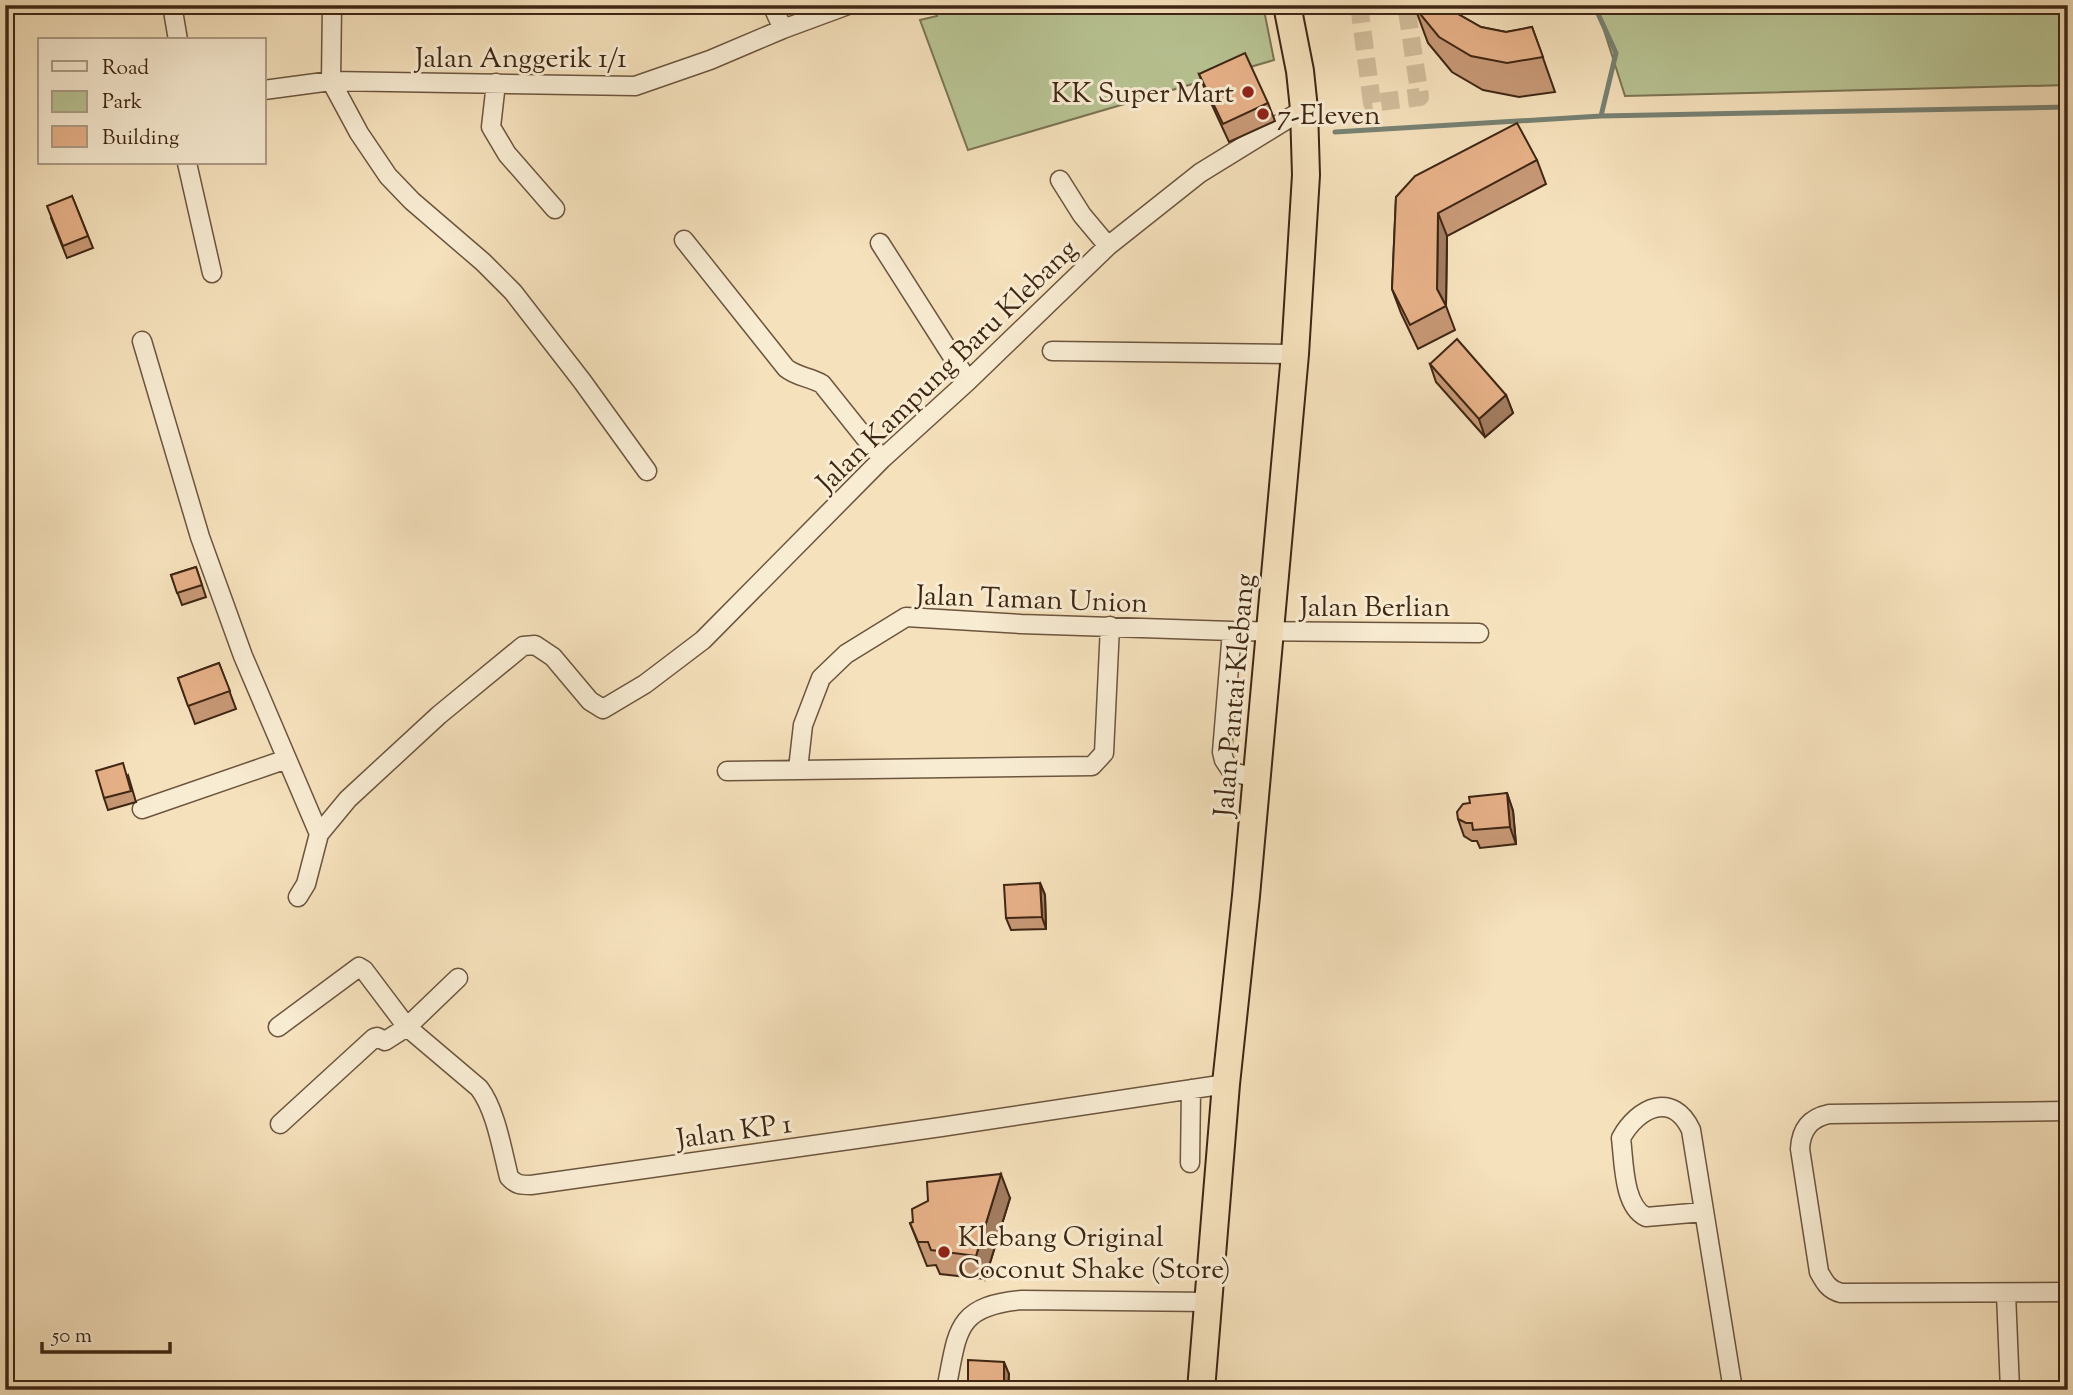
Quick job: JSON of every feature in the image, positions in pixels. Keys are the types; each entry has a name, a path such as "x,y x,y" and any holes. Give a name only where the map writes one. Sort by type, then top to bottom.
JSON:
{"highway":[{"name":"Jalan Pantai Klebang","path":"1200,1390 1295,354 1306,175 1300,71 1287,5"}],"street":[{"path":"172,5 178,38"},
{"path":"332,5 331,81 359,133 388,176 513,292 648,471"},
{"path":"772,5 783,29"},
{"name":"Jalan Anggerik 1/1","path":"266,90 331,81 635,86 710,60 848,5"},
{"path":"496,83 491,127 507,154 555,209"},
{"name":"Jalan Kampung Baru Klebang","path":"319,834 348,799 439,715 523,646 535,645 553,657 590,701 603,709 645,684 703,640 882,459 968,381 1108,246 1200,173 1304,109"},
{"path":"187,164 212,273"},
{"path":"1060,180 1082,215 1108,246"},
{"path":"684,240 786,368 794,374 822,384 882,459"},
{"path":"880,243 968,381"},
{"path":"142,341 200,537 243,656 319,834 306,884 298,897"},
{"path":"1052,351 1295,354"},
{"name":"Jalan Taman Union","path":"798,769 803,725 821,678 846,654 906,617 1021,624 1271,632"},
{"path":"727,771 1092,766 1104,753 1110,626"},
{"path":"1232,631 1222,752 1232,772 1257,778"},
{"name":"Jalan Berlian","path":"1271,632 1479,633"},
{"path":"142,809 287,759"},
{"name":"Jalan KP 1","path":"278,1027 359,967 364,970 407,1027 485,1096 509,1177 520,1185 942,1127 1226,1084"},
{"path":"280,1124 374,1038 385,1041 407,1027 458,978"},
{"path":"1190,1163 1191,1089"},
{"path":"1703,1212 1646,1217 1635,1210 1629,1194 1621,1138 1634,1119 1644,1112 1655,1107 1674,1110 1687,1122 1691,1130 1733,1390"},
{"path":"2068,1111 1829,1114 1819,1116 1804,1129 1800,1149 1819,1272 1832,1290 1841,1293 2068,1292"},
{"path":"2006,1293 2010,1390"},
{"path":"946,1390 959,1330 969,1316 985,1307 1023,1300 1209,1302"}],"green space":[{"path":"935,5 1263,5 1274,60 968,150 920,20 937,16"},
{"path":"1596,5 2068,5 2068,85 1625,96"}],"building":[{"path":"1414,5 1451,5 1458,14 1481,27 1506,32 1532,27 1543,57 1507,63 1471,56 1439,37"},
{"path":"1245,53 1268,103 1223,124 1199,74"},
{"path":"1517,123 1537,160 1438,213 1437,289 1446,306 1410,325 1392,289 1396,197 1415,176"},
{"path":"72,196 88,236 63,246 47,206"},
{"path":"1457,339 1506,395 1479,419 1430,364"},
{"path":"196,567 202,585 177,593 171,575"},
{"path":"219,663 230,691 188,706 178,678"},
{"path":"123,763 131,791 104,798 96,771"},
{"path":"1507,793 1510,827 1473,830 1472,823 1458,819 1457,812 1463,804 1470,803 1469,797"},
{"path":"1040,883 1042,917 1006,918 1004,885"},
{"path":"1001,1174 976,1256 931,1250 928,1242 918,1242 910,1223 913,1222 912,1209 928,1201 927,1182"},
{"path":"968,1360 1004,1362 1004,1382 968,1381"}],"waterway":[{"path":"1594,5 1616,53 1601,116"},
{"path":"1335,132 1601,116 2068,107"}],"tunnel":[{"path":"1359,5 1372,103 1420,97 1406,5"}],"place":[{"name":"KK Super Mart","path":"1248,92"},
{"name":"7-Eleven","path":"1263,114"},
{"name":"Klebang Original Coconut Shake (Store)","path":"944,1252"}]}
